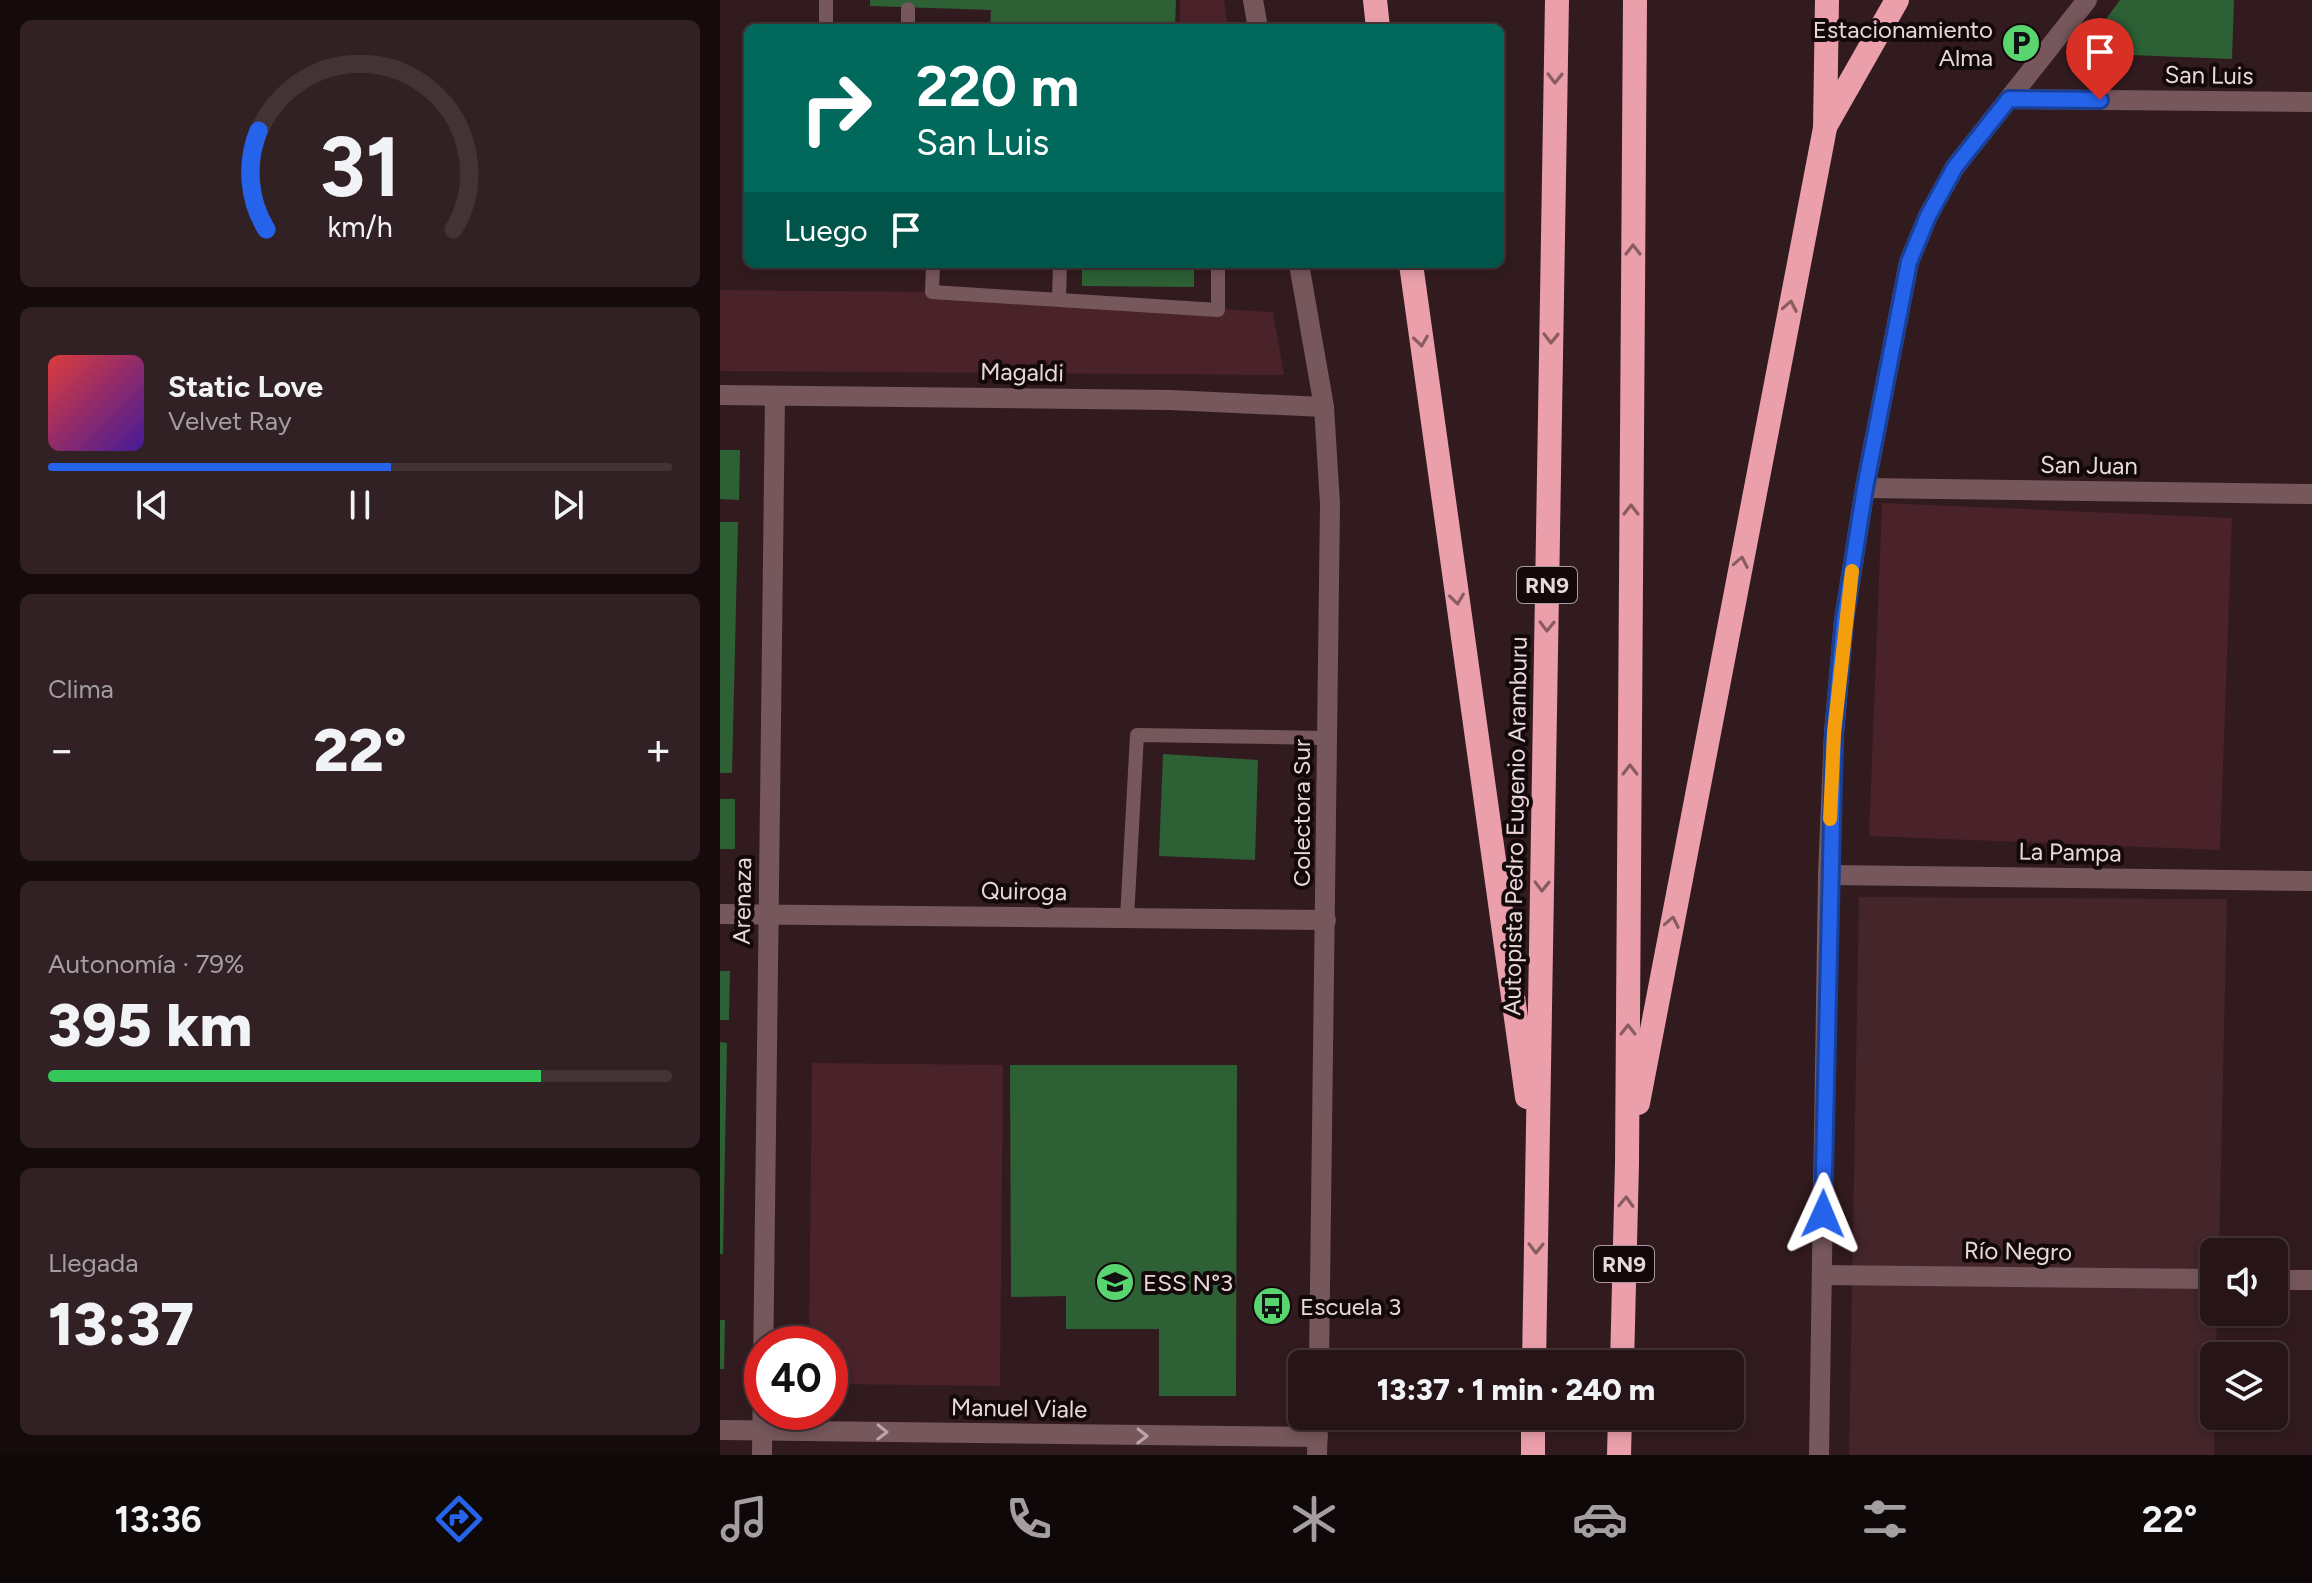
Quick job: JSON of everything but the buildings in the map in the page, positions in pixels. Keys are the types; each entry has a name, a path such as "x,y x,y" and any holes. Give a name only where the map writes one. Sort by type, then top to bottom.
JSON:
{"highway":[{"path":"1375,0 1378,24"},
{"name":"Autopista Pedro Eugenio Aramburu","path":"1534,1350 1557,0"},
{"name":"RN9","path":"1622,1350 1627,1164 1635,0"},
{"path":"1627,1164 1825,128 1827,0"},
{"path":"1825,128 1897,0"},
{"path":"1412,268 1538,1170"},
{"path":"1533,1430 1533,1455"},
{"path":"1619,1455 1620,1430"}],"street":[{"path":"1253,0 1257,24"},
{"path":"1819,1455 1828,875 1834,733 1843,634 1865,488 1909,262 1928,216 1955,167 2087,0"},
{"name":"San Luis","path":"2009,99 2312,102"},
{"name":"Colectora Sur","path":"1300,268 1324,407 1330,504 1319,1350"},
{"name":"Magaldi","path":"720,395 1170,400 1324,407"},
{"name":"Arenaza","path":"762,1455 775,396"},
{"name":"San Juan","path":"1865,488 2312,494"},
{"name":"La Pampa","path":"1828,875 2312,881"},
{"name":"Quiroga","path":"720,914 1326,920"},
{"name":"Río Negro","path":"1822,1275 2200,1279"},
{"path":"2288,1280 2312,1280"},
{"name":"Manuel Viale","path":"720,1430 1041,1445 1318,1446"}],"lane":[{"path":"826,0 826,24"},
{"path":"908,9 908,24"},
{"path":"933,268 932,292 1218,310 1218,268"},
{"path":"1059,299 1060,268"},
{"path":"1127,918 1137,735 1328,738"}],"shaded area":[{"path":"1180,0 1224,0 1227,24 1180,24"},
{"path":"720,290 932,292 1273,312 1284,375 720,371"},
{"path":"1882,503 2232,518 2220,850 1869,836"},
{"path":"1859,897 2227,899 2219,1238 2200,1238 2200,1326 2217,1326 2216,1342 2200,1342 2200,1430 2215,1430 2214,1455 1849,1455"},
{"path":"812,1063 1003,1065 1000,1386 848,1384 848,1326 809,1326"}],"slow traffic":[{"path":"1830,819 1844,620 1852,571"}],"place":[{"name":"Estacionamiento Alma","path":"2021,43"},
{"name":"ESS N°3","path":"1115,1282"},
{"name":"Escuela 3","path":"1272,1306"}],"route":[{"path":"1823,1214 1828,875 1834,733 1844,620 1865,488 1909,262 1928,216 1955,167 2009,99 2100,100"}]}
